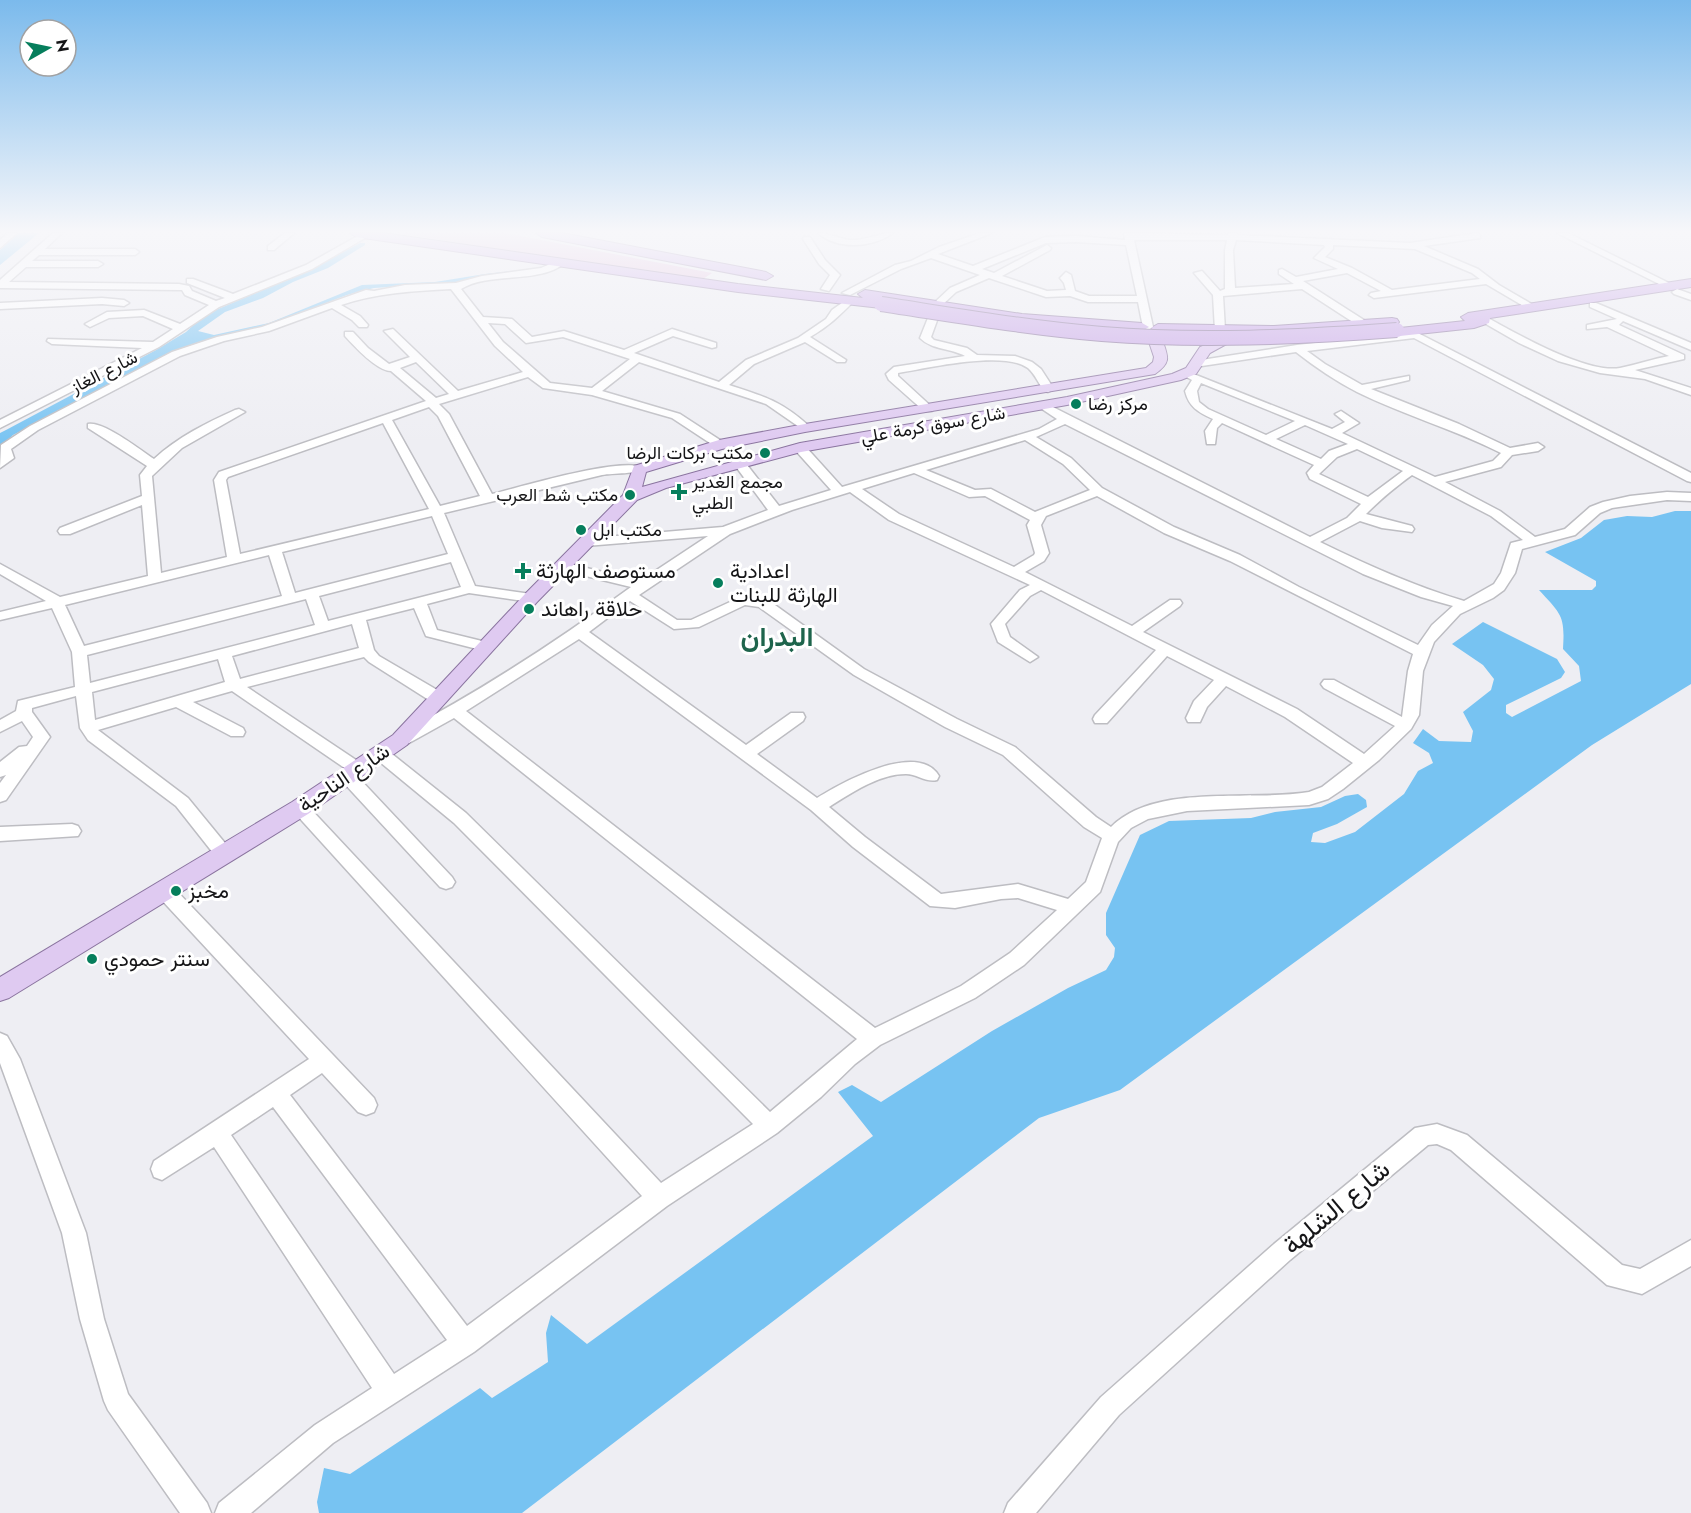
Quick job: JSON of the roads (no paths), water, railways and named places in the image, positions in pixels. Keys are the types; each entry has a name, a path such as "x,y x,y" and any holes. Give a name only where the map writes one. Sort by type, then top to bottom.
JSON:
{"highway":[{"path":"892,304 1068,334 1151,333 1297,340 1474,324 1481,318 1530,306 1554,304"},
{"path":"892,304 1024,326 1144,336 1275,338 1404,331"},
{"path":"1215,335 1481,318 1602,304"}],"main road":[{"path":"1151,333 1183,364"},
{"name":"شارع سوق كرمة علي","path":"635,481 660,485 800,448 1043,405 1146,384 1205,350 1215,335"},
{"name":"شارع سوق كرمة علي","path":"635,481 683,454 718,445 805,428 1150,371 1160,364 1183,364"},
{"path":"683,454 700,474"},
{"name":"شارع الناحية","path":"0,990 300,808 400,740 485,646 586,542 635,481"}],"street":[{"path":"0,306 49,304"},
{"name":"شارع الغاز","path":"0,425 6,417 155,345 220,304"},
{"path":"0,464 8,458 5,448 34,428 176,354 221,339 265,329 337,304"},
{"path":"467,304 499,344 530,374 547,386 594,392 676,416 718,445"},
{"path":"721,386 750,362 804,339 805,335 830,321 842,304"},
{"path":"941,304 935,310 925,338 937,345 965,351 974,358"},
{"path":"1144,304 1151,333"},
{"path":"1215,335 1220,304"},
{"path":"1331,304 1363,324"},
{"path":"1526,304 1530,306"},
{"path":"333,305 363,325"},
{"path":"1593,305 1691,347"},
{"path":"90,324 107,315 144,313 182,328"},
{"path":"1481,318 1530,345 1569,361 1597,369 1659,379 1691,392"},
{"path":"479,320 508,321 526,338"},
{"path":"1591,327 1631,320"},
{"path":"1609,324 1685,357"},
{"path":"389,331 456,395"},
{"path":"1183,364 1404,331 1691,478"},
{"path":"626,353 672,332 712,345"},
{"path":"349,334 387,368 418,358"},
{"path":"499,344 526,338 536,340 564,334 770,402 783,409 805,428"},
{"path":"804,339 841,360"},
{"path":"51,341 155,345"},
{"path":"1297,348 1307,357 1359,389 1391,404 1464,430 1509,452"},
{"path":"594,392 639,357"},
{"path":"928,409 893,378 891,374 894,370 988,357 1029,364 1048,389"},
{"path":"1617,372 1647,363 1685,357"},
{"path":"1183,364 1194,403 1220,419 1322,464"},
{"path":"1183,364 1484,504 1511,521 1532,541"},
{"path":"393,367 443,414 487,497"},
{"path":"234,559 220,480 223,475 432,402 530,374"},
{"path":"1359,389 1405,378"},
{"path":"1043,405 1065,419 1368,571 1425,594 1467,606"},
{"path":"155,578 146,499 146,475 154,465 187,437 239,412"},
{"path":"1332,433 1353,423 1341,414"},
{"path":"386,418 436,510 469,589"},
{"path":"400,740 455,711 579,632 636,590 725,531 776,511 1043,431 1065,419"},
{"path":"1211,441 1212,424 1220,419"},
{"path":"1266,439 1304,421"},
{"path":"92,426 111,435 154,465"},
{"path":"1026,436 1067,461 1098,491 1169,530 1235,558 1294,590 1420,652"},
{"path":"1357,445 1333,454 1313,472 1318,480 1371,504"},
{"path":"1434,481 1497,464 1509,452 1538,447"},
{"path":"800,448 846,490 894,517 1015,572 1291,714 1365,763"},
{"path":"740,464 776,511"},
{"path":"1,619 57,602 602,471 623,468 635,481"},
{"path":"915,470 973,494 987,492 1036,518"},
{"path":"1310,542 1359,516 1380,492 1412,470"},
{"path":"1015,572 1039,558 1042,553 1034,525 1041,513 1098,491"},
{"path":"229,1513 324,1434 465,1343 659,1198 769,1126 813,1090 848,1057 873,1039 968,992 1017,959 1093,887 1099,877 1112,836 1132,819 1155,809 1316,798 1365,763 1405,725 1412,713 1411,701 1420,652 1454,612 1487,597 1504,581 1516,546 1570,532 1595,510 1608,506 1630,500 1667,496 1691,497"},
{"path":"64,531 146,499"},
{"path":"1359,516 1407,530"},
{"path":"586,542 725,531"},
{"path":"274,549 290,599"},
{"path":"79,652 454,557"},
{"path":"562,566 636,590 674,625 694,624 743,600 763,603 859,672 951,723 1009,751 1090,822 1112,836"},
{"path":"0,568 57,602 79,652 88,728 94,736 182,802 223,853"},
{"path":"1030,657 1003,639 998,624 1025,593 1041,585"},
{"path":"42,737 24,713 24,705 469,589 531,598"},
{"path":"311,593 323,627"},
{"path":"419,602 431,633 485,646"},
{"path":"1133,632 1175,603"},
{"path":"358,618 367,651 374,659 438,698"},
{"path":"579,632 817,806 859,842 937,901 951,901 1008,890 1026,892 1072,908"},
{"path":"1101,719 1165,649"},
{"path":"88,728 234,685 367,651"},
{"path":"223,652 234,685 354,773 446,882"},
{"path":"1194,718 1200,705 1222,679"},
{"path":"1329,684 1405,725"},
{"path":"179,702 237,732"},
{"path":"455,711 873,1039"},
{"path":"0,727 24,713"},
{"path":"746,754 797,717"},
{"path":"0,771 42,737"},
{"path":"0,796 42,737"},
{"path":"381,754 460,818 769,1126"},
{"path":"817,806 845,788 888,771 908,767 921,769 931,776"},
{"path":"300,808 659,1198"},
{"path":"0,834 72,831"},
{"path":"164,890 366,1105"},
{"path":"0,1042 9,1059 74,1233 93,1318 117,1401 197,1513"},
{"path":"162,1169 325,1060"},
{"path":"276,1093 465,1343"},
{"path":"217,1133 390,1391"},
{"name":"شارع الشلهة","path":"1018,1513 1110,1406 1282,1252 1423,1135 1437,1134 1459,1142 1581,1248 1617,1276 1642,1282 1691,1252"}],"water":[{"path":"231,304 248,304 225,312 198,331 214,335 269,323 316,304 325,304 261,328 183,348 13,435 0,448 0,433 156,350 186,332 204,315"},
{"path":"1675,511 1691,511 1691,684 1592,745 1120,1090 1039,1118 522,1513 319,1513 317,1502 324,1468 350,1474 480,1388 492,1398 548,1362 546,1333 551,1315 587,1344 873,1136 838,1092 852,1085 881,1102 992,1031 1068,988 1106,970 1114,957 1115,948 1106,935 1106,913 1140,835 1169,821 1251,818 1275,812 1321,807 1345,796 1358,794 1366,800 1367,807 1337,824 1313,833 1311,842 1325,843 1355,832 1404,794 1418,771 1433,763 1429,753 1413,743 1423,729 1439,741 1471,742 1473,731 1463,712 1491,690 1494,679 1483,665 1452,644 1483,622 1557,659 1565,672 1561,678 1506,705 1506,713 1512,717 1581,681 1579,666 1563,649 1563,629 1560,617 1553,605 1539,590 1592,590 1596,586 1596,581 1545,552 1581,538 1604,520 1627,516 1652,517"}],"place":[{"name":"مركز رضا","path":"1076,404"},
{"name":"مكتب بركات الرضا","path":"765,453"},
{"name":"مجمع الغدير الطبي","path":"679,492"},
{"name":"مكتب شط العرب","path":"630,495"},
{"name":"مكتب ابل","path":"581,530"},
{"name":"مستوصف الهارثة","path":"523,571"},
{"name":"اعدادية الهارثة للبنات","path":"718,583"},
{"name":"حلاقة راهاند","path":"529,609"},
{"name":"مخبز","path":"176,891"},
{"name":"سنتر حمودي","path":"92,959"}],"district":[{"name":"البدران","path":"777,636"}]}
